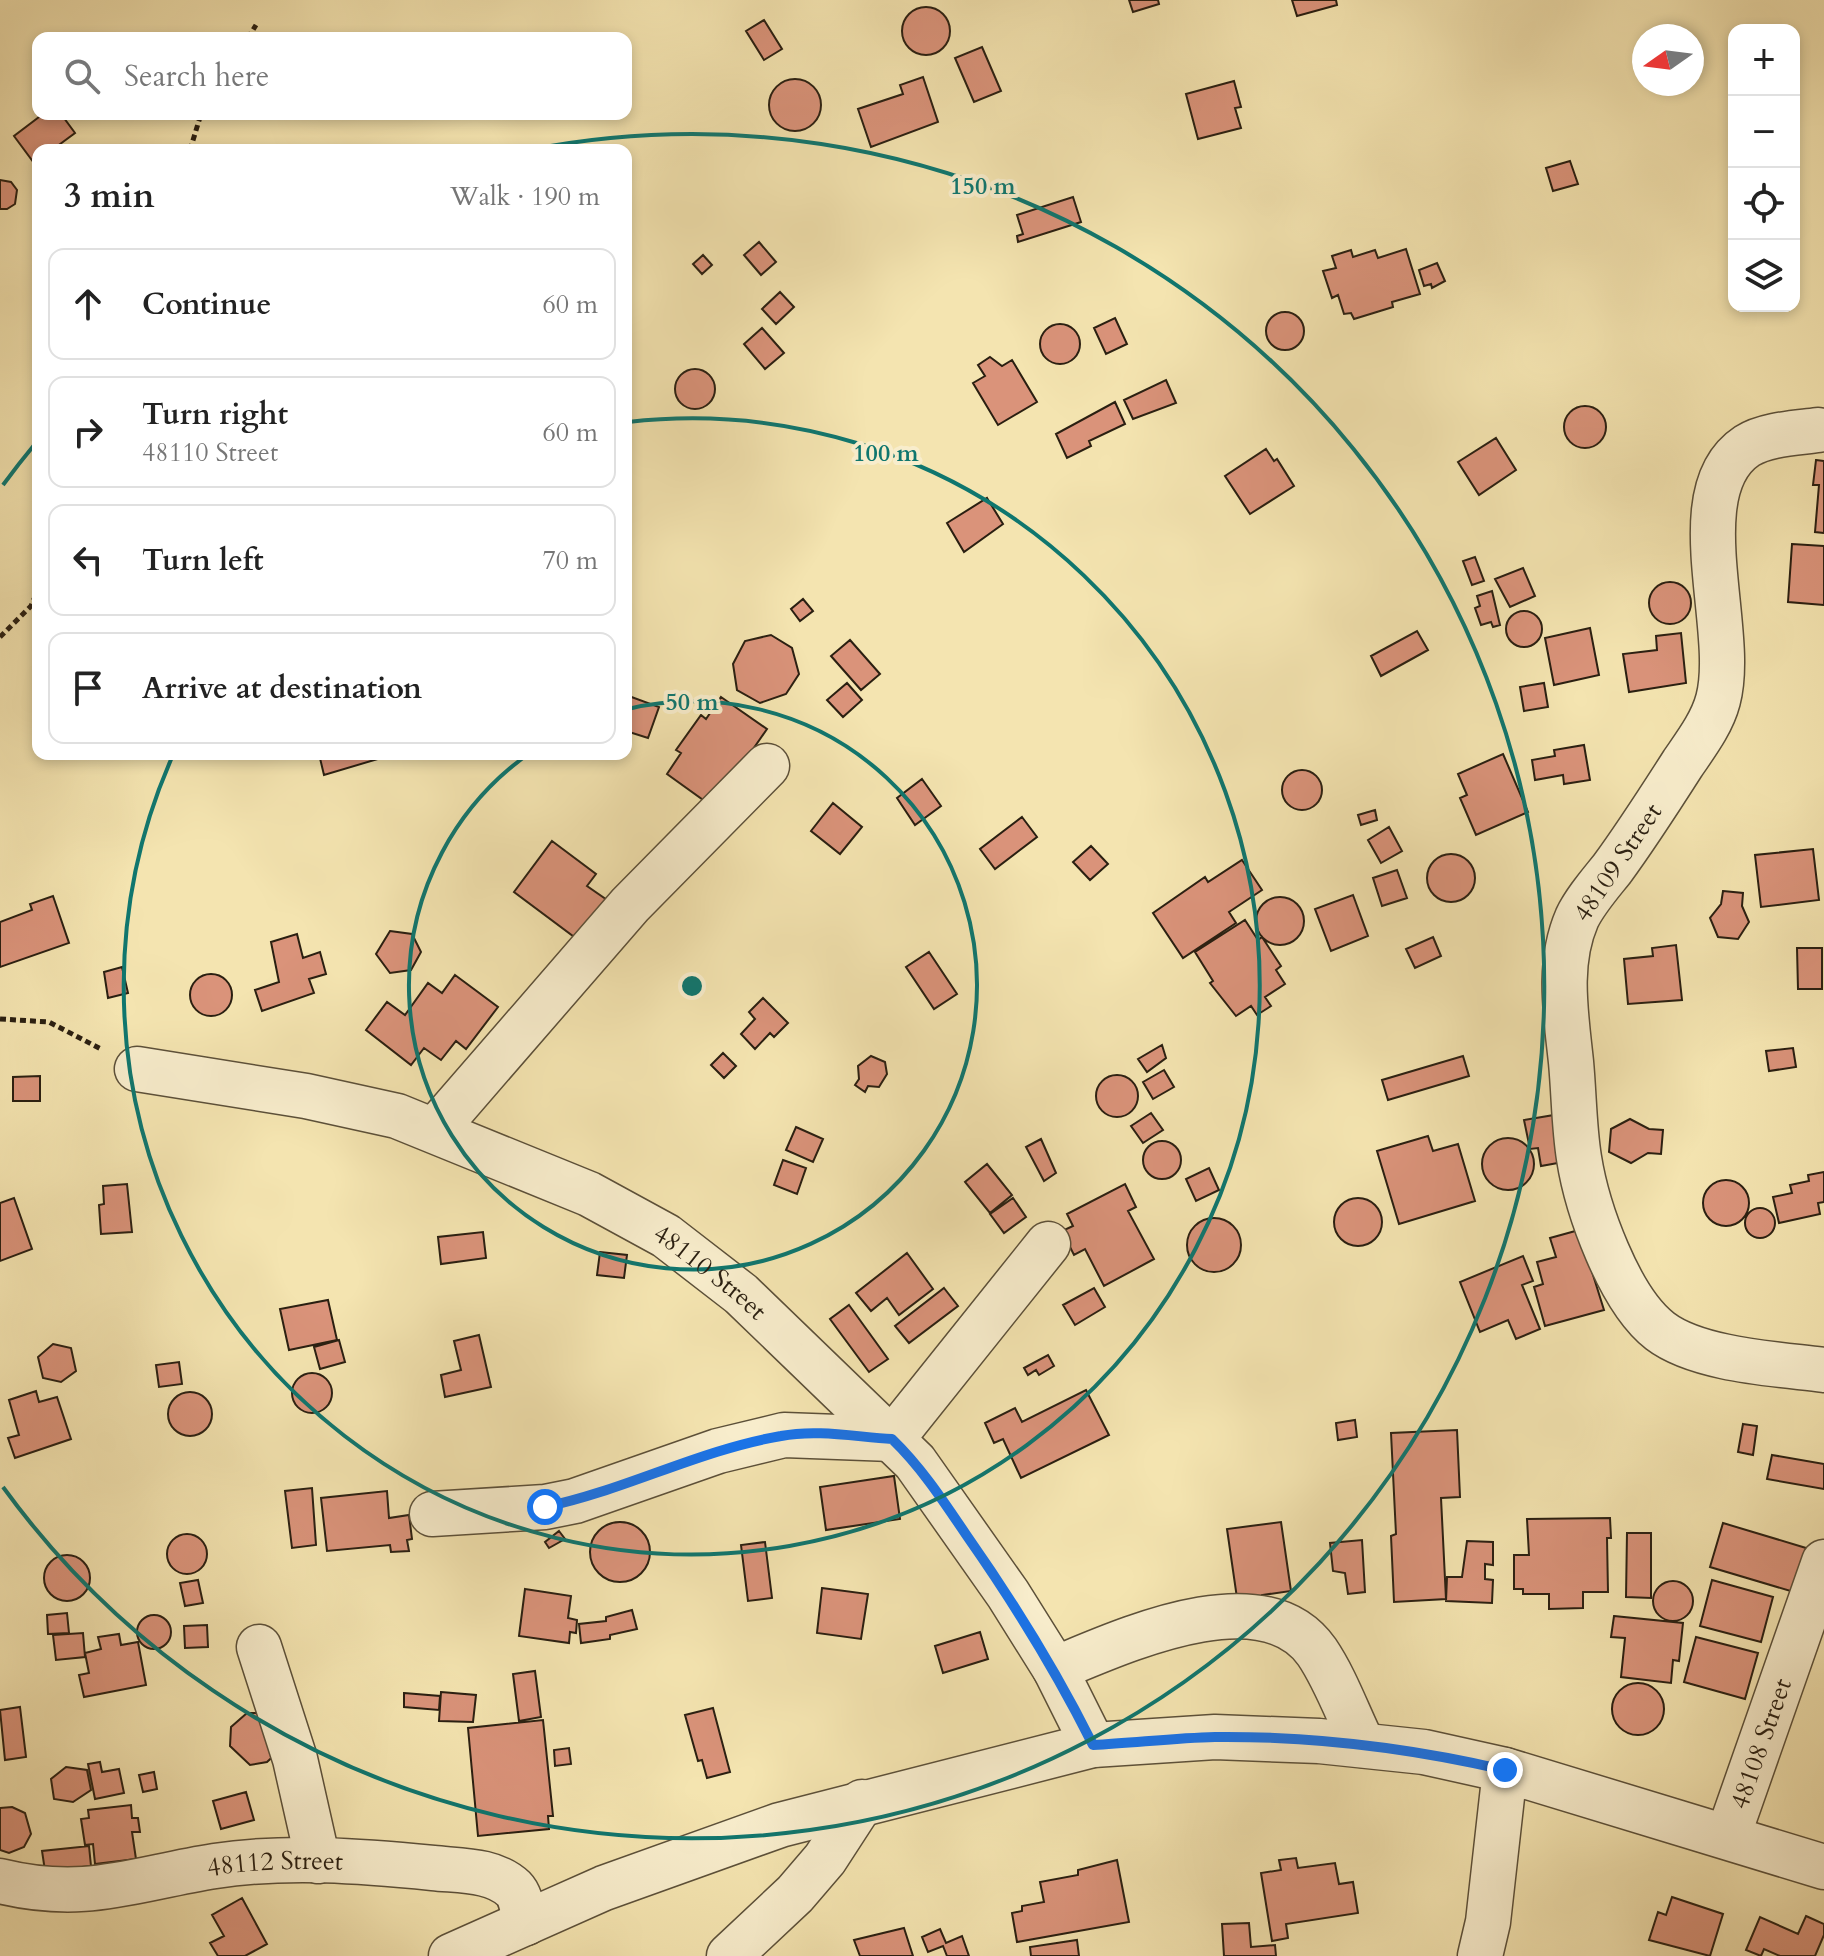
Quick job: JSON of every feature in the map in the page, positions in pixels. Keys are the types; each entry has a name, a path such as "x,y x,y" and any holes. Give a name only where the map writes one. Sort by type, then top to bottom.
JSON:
{"street":[{"name":"48109 Street","path":"1818,430 1749,444 1732,459 1720,478 1714,507 1714,552 1724,674 1717,704 1635,837 1579,914 1571,935 1563,979 1579,1160 1621,1284 1639,1312 1663,1333 1694,1346 1745,1360 1824,1370"},
{"path":"435,1130 630,905 767,766"},
{"name":"48110 Street","path":"137,1069 306,1096 397,1116 589,1194 666,1236 741,1294 915,1462 1055,1669 1093,1745"},
{"path":"432,1514 545,1507 575,1501 718,1451 784,1435 892,1439 1048,1244"},
{"name":"48108 Street","path":"1728,1836 1824,1562"},
{"path":"1055,1669 1135,1636 1209,1618 1263,1618 1292,1628 1316,1651 1363,1745"},
{"path":"259,1647 295,1759 318,1861"},
{"path":"451,1956 604,1888 715,1846 862,1802 1093,1745 1215,1737 1363,1745 1424,1752 1505,1770 1824,1867"},
{"path":"1480,1956 1488,1922 1505,1770"},
{"path":"729,1956 795,1894 825,1859 862,1802"},
{"name":"48112 Street","path":"0,1881 54,1892 92,1890 216,1866 273,1860 389,1864 499,1878 517,1891 526,1923"}],"path":[{"path":"252,32 256,25"},
{"path":"192,144 199,120"},
{"path":"0,637 32,604"},
{"path":"0,1019 49,1022 137,1069"}],"building":[{"path":"1129,0 1158,0 1159,4 1133,12"},
{"path":"1292,0 1336,0 1337,5 1297,16"},
{"path":"926,7 943,14 950,31 943,48 926,55 909,48 902,31 909,14"},
{"path":"764,20 782,49 764,60 746,31"},
{"path":"982,47 1001,91 974,102 955,58"},
{"path":"923,77 938,122 871,147 858,109 903,94 900,85"},
{"path":"795,79 813,87 821,105 813,123 795,131 777,123 769,105 777,87"},
{"path":"1234,81 1241,107 1235,108 1241,128 1198,139 1186,94"},
{"path":"35,120 65,120 75,133 60,144 32,144 32,160 14,136"},
{"path":"1570,161 1578,184 1553,191 1546,168"},
{"path":"0,180 11,182 17,190 15,204 7,209 0,209"},
{"path":"1073,197 1081,222 1018,242 1017,236 1023,234 1017,215"},
{"path":"759,242 776,262 761,275 744,255"},
{"path":"1406,249 1420,294 1392,302 1393,307 1354,319 1351,313 1344,314 1338,295 1332,298 1323,271 1336,268 1332,256 1351,250 1353,257 1375,250 1378,258"},
{"path":"703,255 712,265 702,274 693,264"},
{"path":"1437,263 1445,281 1432,288 1431,284 1424,286 1419,270"},
{"path":"780,292 794,307 776,324 762,309"},
{"path":"1285,312 1298,318 1304,331 1298,344 1285,350 1272,344 1266,331 1272,318"},
{"path":"1115,318 1127,344 1106,354 1094,328"},
{"path":"1060,324 1074,330 1080,344 1074,358 1060,364 1046,358 1040,344 1046,330"},
{"path":"762,328 784,353 765,369 744,344"},
{"path":"990,357 1002,366 1012,360 1037,402 998,425 973,383 985,376 978,365"},
{"path":"695,369 709,375 715,389 709,403 695,409 681,403 675,389 681,375"},
{"path":"1166,380 1176,403 1133,419 1124,400"},
{"path":"1115,402 1125,424 1089,441 1091,446 1067,458 1056,434"},
{"path":"1585,406 1600,412 1606,427 1600,442 1585,448 1570,442 1564,427 1570,412"},
{"path":"1496,438 1516,470 1479,495 1458,462"},
{"path":"1266,449 1274,461 1277,459 1294,486 1250,514 1225,476"},
{"path":"1816,460 1824,461 1824,533 1815,532 1819,485 1813,485"},
{"path":"987,498 1003,524 964,552 947,523"},
{"path":"1792,544 1824,546 1824,605 1788,602"},
{"path":"1475,557 1484,581 1472,585 1463,561"},
{"path":"1523,568 1535,596 1510,607 1495,579"},
{"path":"1670,582 1685,588 1691,603 1685,618 1670,624 1655,618 1649,603 1655,588"},
{"path":"1492,591 1500,625 1493,627 1491,622 1481,625 1475,608 1480,606 1477,596"},
{"path":"803,599 813,611 800,621 791,609"},
{"path":"1524,611 1537,616 1542,629 1537,642 1524,647 1511,642 1506,629 1511,616"},
{"path":"1590,628 1599,675 1554,685 1545,638"},
{"path":"1417,631 1428,650 1381,676 1371,656"},
{"path":"1681,633 1686,683 1629,692 1623,654 1657,650 1656,636"},
{"path":"771,635 792,648 799,674 786,694 760,703 737,690 733,664 745,641"},
{"path":"850,640 880,674 861,690 831,656"},
{"path":"847,683 862,700 843,717 827,700"},
{"path":"1544,683 1548,707 1524,711 1520,687"},
{"path":"632,697 659,707 648,738 632,733"},
{"path":"721,697 767,729 713,807 667,774 681,753 676,750 701,715 706,719"},
{"path":"1584,745 1590,780 1564,784 1563,775 1535,780 1532,760 1555,756 1554,750"},
{"path":"1503,754 1528,812 1476,835 1460,798 1467,795 1458,774"},
{"path":"320,760 374,760 324,775"},
{"path":"1302,770 1316,776 1322,790 1316,804 1302,810 1288,804 1282,790 1288,776"},
{"path":"922,779 941,806 915,825 897,798"},
{"path":"833,803 862,827 840,854 811,831"},
{"path":"1375,810 1377,820 1361,825 1358,815"},
{"path":"1022,817 1037,837 995,869 980,849"},
{"path":"1389,827 1402,851 1381,863 1368,840"},
{"path":"552,841 596,874 587,886 610,902 581,942 514,892"},
{"path":"1091,846 1108,864 1090,880 1073,862"},
{"path":"1813,849 1819,900 1761,907 1755,855"},
{"path":"1451,854 1468,861 1475,878 1468,895 1451,902 1434,895 1427,878 1434,861"},
{"path":"1242,860 1262,890 1229,912 1236,923 1183,958 1153,913 1205,877 1208,882"},
{"path":"1397,870 1407,898 1382,906 1373,878"},
{"path":"1723,891 1743,893 1742,906 1749,922 1738,939 1718,937 1710,918 1721,904"},
{"path":"1353,895 1368,936 1331,951 1315,909"},
{"path":"53,896 69,943 0,967 0,922 32,910 30,904"},
{"path":"1280,897 1297,904 1304,921 1297,938 1280,945 1263,938 1256,921 1263,904"},
{"path":"1245,920 1258,940 1262,937 1281,966 1276,970 1285,984 1265,997 1271,1006 1257,1015 1251,1006 1236,1016 1210,983 1213,981 1195,952"},
{"path":"390,931 412,934 421,952 411,970 390,973 376,954"},
{"path":"297,934 303,958 320,952 326,974 309,979 314,993 262,1011 255,990 279,982 271,942"},
{"path":"1433,937 1441,956 1415,968 1406,949"},
{"path":"1676,945 1682,1000 1628,1004 1624,959 1653,956 1652,948"},
{"path":"1797,948 1822,948 1822,989 1798,989"},
{"path":"929,952 957,994 934,1009 906,967"},
{"path":"122,967 128,993 108,998 104,972"},
{"path":"211,974 226,980 232,995 226,1010 211,1016 196,1010 190,995 196,980"},
{"path":"455,975 498,1007 466,1049 456,1041 441,1060 424,1048 411,1065 366,1030 387,1002 405,1015 428,983 442,993"},
{"path":"763,998 788,1023 774,1037 770,1033 755,1049 741,1034 755,1019 749,1012"},
{"path":"1162,1045 1166,1058 1147,1072 1138,1059"},
{"path":"1793,1048 1796,1067 1769,1071 1766,1051"},
{"path":"723,1053 736,1066 724,1078 711,1065"},
{"path":"871,1056 885,1062 887,1074 879,1087 868,1086 865,1092 855,1085 859,1079 858,1066"},
{"path":"1463,1056 1469,1076 1388,1100 1382,1080"},
{"path":"1164,1070 1174,1087 1153,1099 1143,1082"},
{"path":"1117,1075 1132,1081 1138,1096 1132,1111 1117,1117 1102,1111 1096,1096 1102,1081"},
{"path":"40,1076 40,1101 13,1101 13,1077"},
{"path":"1151,1113 1163,1130 1143,1143 1131,1126"},
{"path":"1560,1114 1569,1161 1541,1166 1538,1148 1530,1149 1524,1120"},
{"path":"1630,1119 1649,1129 1663,1130 1661,1154 1648,1153 1631,1163 1609,1152 1611,1129"},
{"path":"796,1127 823,1139 813,1162 786,1150"},
{"path":"1428,1136 1433,1151 1458,1144 1475,1201 1399,1224 1377,1151"},
{"path":"1508,1138 1526,1146 1534,1164 1526,1182 1508,1190 1490,1182 1482,1164 1490,1146"},
{"path":"1041,1139 1056,1173 1044,1181 1026,1147"},
{"path":"1162,1141 1175,1147 1181,1160 1175,1173 1162,1179 1149,1173 1143,1160 1149,1147"},
{"path":"783,1160 806,1168 797,1194 774,1185"},
{"path":"987,1164 1012,1195 990,1213 965,1182"},
{"path":"1209,1168 1219,1190 1196,1201 1186,1179"},
{"path":"1824,1172 1824,1202 1818,1203 1820,1214 1779,1223 1773,1197 1792,1193 1790,1185 1809,1181 1808,1175"},
{"path":"1726,1180 1742,1187 1749,1203 1742,1219 1726,1226 1710,1219 1703,1203 1710,1187"},
{"path":"127,1184 132,1232 101,1234 99,1205 104,1204 103,1186"},
{"path":"1125,1184 1136,1207 1128,1211 1154,1259 1104,1286 1085,1249 1074,1255 1062,1231 1073,1226 1067,1214"},
{"path":"14,1198 32,1249 0,1261 0,1203"},
{"path":"1013,1198 1026,1217 1004,1233 990,1214"},
{"path":"1358,1198 1375,1205 1382,1222 1375,1239 1358,1246 1341,1239 1334,1222 1341,1205"},
{"path":"1760,1208 1771,1212 1775,1223 1771,1234 1760,1238 1749,1234 1745,1223 1749,1212"},
{"path":"1214,1218 1233,1226 1241,1245 1233,1264 1214,1272 1195,1264 1187,1245 1195,1226"},
{"path":"1579,1230 1604,1310 1545,1326 1534,1287 1543,1284 1537,1262 1556,1257 1550,1238"},
{"path":"483,1232 486,1258 441,1264 438,1237"},
{"path":"600,1252 627,1255 624,1278 597,1275"},
{"path":"907,1253 933,1289 899,1315 887,1298 871,1311 856,1293"},
{"path":"1523,1256 1533,1281 1522,1285 1540,1329 1516,1339 1508,1320 1480,1332 1460,1282"},
{"path":"944,1288 958,1306 909,1343 895,1326"},
{"path":"1094,1288 1105,1307 1075,1325 1063,1305"},
{"path":"328,1300 337,1340 289,1350 280,1309"},
{"path":"849,1305 888,1359 869,1372 830,1319"},
{"path":"479,1335 491,1387 445,1397 441,1375 461,1370 454,1341"},
{"path":"339,1340 345,1362 320,1369 314,1347"},
{"path":"53,1344 71,1348 76,1371 61,1382 43,1378 38,1357"},
{"path":"1048,1355 1054,1366 1039,1375 1036,1370 1028,1375 1024,1368"},
{"path":"179,1362 182,1384 159,1387 156,1365"},
{"path":"312,1373 326,1379 332,1393 326,1407 312,1413 298,1407 292,1393 298,1379"},
{"path":"1086,1390 1109,1435 1021,1478 1003,1439 994,1443 985,1423 1015,1408 1022,1422"},
{"path":"36,1391 39,1402 57,1397 71,1439 15,1458 8,1438 19,1435 9,1400"},
{"path":"190,1392 205,1399 212,1414 205,1429 190,1436 175,1429 168,1414 175,1399"},
{"path":"1355,1420 1357,1437 1338,1440 1336,1423"},
{"path":"1743,1424 1757,1426 1753,1455 1738,1452"},
{"path":"1457,1430 1460,1497 1441,1498 1446,1599 1394,1602 1391,1536 1396,1534 1391,1433"},
{"path":"1772,1455 1824,1464 1824,1489 1767,1479"},
{"path":"894,1476 900,1519 826,1530 820,1487"},
{"path":"312,1488 316,1545 292,1548 285,1491"},
{"path":"387,1491 389,1518 409,1515 412,1539 407,1540 409,1551 391,1552 390,1545 327,1551 321,1498"},
{"path":"1610,1518 1611,1538 1607,1538 1608,1592 1583,1592 1583,1608 1549,1609 1549,1594 1523,1594 1523,1589 1514,1589 1514,1555 1529,1555 1527,1519"},
{"path":"620,1522 631,1524 641,1531 648,1541 648,1563 641,1573 631,1580 620,1582 609,1580 599,1573 592,1563 590,1552 592,1541 599,1531 609,1524"},
{"path":"1281,1522 1291,1591 1262,1595 1263,1609 1239,1612 1227,1529"},
{"path":"1723,1523 1806,1548 1794,1592 1710,1567"},
{"path":"559,1531 565,1539 549,1548 545,1542"},
{"path":"1627,1533 1651,1533 1651,1598 1626,1597"},
{"path":"187,1534 201,1540 207,1554 201,1568 187,1574 173,1568 167,1554 173,1540"},
{"path":"1362,1540 1365,1592 1348,1594 1345,1573 1333,1571 1330,1543"},
{"path":"1467,1541 1493,1542 1493,1565 1485,1564 1485,1579 1493,1580 1492,1603 1446,1601 1447,1577 1462,1577"},
{"path":"765,1542 772,1598 748,1601 741,1545"},
{"path":"67,1555 83,1562 90,1578 83,1594 67,1601 51,1594 44,1578 51,1562"},
{"path":"198,1580 203,1603 185,1606 180,1583"},
{"path":"1712,1580 1773,1597 1761,1642 1700,1626"},
{"path":"1673,1581 1687,1587 1693,1601 1687,1615 1673,1621 1659,1615 1653,1601 1659,1587"},
{"path":"822,1588 868,1594 861,1639 817,1633"},
{"path":"525,1589 571,1596 568,1618 577,1620 576,1633 570,1632 569,1643 519,1636"},
{"path":"632,1610 637,1629 610,1635 610,1639 581,1643 579,1624 606,1621 606,1617"},
{"path":"67,1613 69,1633 48,1634 47,1615"},
{"path":"154,1615 166,1620 171,1632 166,1644 154,1649 142,1644 137,1632 142,1620"},
{"path":"1614,1616 1683,1623 1679,1661 1673,1660 1671,1683 1621,1677 1625,1638 1611,1637"},
{"path":"207,1625 208,1647 185,1648 184,1626"},
{"path":"980,1632 988,1659 943,1673 935,1646"},
{"path":"83,1633 85,1657 56,1660 53,1635"},
{"path":"119,1634 121,1645 138,1642 146,1685 84,1697 79,1675 89,1673 85,1653 101,1649 98,1637"},
{"path":"1696,1637 1758,1653 1745,1699 1684,1682"},
{"path":"535,1671 541,1717 519,1721 513,1674"},
{"path":"1638,1683 1656,1691 1664,1709 1656,1727 1638,1735 1620,1727 1612,1709 1620,1691"},
{"path":"441,1692 476,1695 473,1722 439,1721"},
{"path":"404,1693 440,1696 439,1710 404,1707"},
{"path":"20,1707 26,1757 5,1760 0,1710"},
{"path":"713,1708 730,1772 707,1778 702,1760 698,1761 685,1715"},
{"path":"247,1713 265,1713 281,1749 267,1762 250,1765 230,1746 231,1727"},
{"path":"543,1720 553,1816 548,1816 549,1829 478,1836 468,1728"},
{"path":"569,1748 571,1764 555,1766 554,1750"},
{"path":"100,1762 102,1772 119,1769 124,1793 95,1799 88,1764"},
{"path":"66,1767 87,1770 91,1790 73,1802 54,1799 51,1779"},
{"path":"154,1772 157,1789 143,1792 139,1775"},
{"path":"246,1792 254,1820 221,1829 213,1801"},
{"path":"131,1805 132,1818 138,1818 140,1832 132,1832 136,1859 95,1864 93,1844 85,1845 81,1819 89,1818 88,1810"},
{"path":"12,1807 25,1813 31,1834 24,1847 9,1853 0,1850 0,1808"},
{"path":"89,1846 91,1866 45,1871 42,1851"},
{"path":"1296,1858 1298,1868 1335,1863 1339,1884 1353,1882 1358,1913 1286,1924 1288,1938 1272,1941 1261,1873 1281,1870 1279,1860"},
{"path":"1117,1860 1129,1922 1017,1942 1012,1913 1022,1911 1022,1906 1044,1902 1040,1882 1078,1875 1078,1870"},
{"path":"1672,1897 1723,1914 1710,1956 1649,1940 1658,1912 1666,1915"},
{"path":"242,1898 267,1944 245,1956 218,1956 210,1943 224,1936 212,1915"},
{"path":"1806,1916 1824,1924 1824,1935 1815,1956 1780,1956 1764,1949 1761,1956 1746,1950 1760,1917 1798,1934"},
{"path":"1249,1923 1251,1947 1275,1945 1276,1956 1224,1956 1222,1924"},
{"path":"904,1928 913,1956 860,1956 854,1940"},
{"path":"940,1929 946,1943 962,1936 969,1956 947,1956 943,1946 928,1952 922,1937"},
{"path":"1077,1940 1079,1956 1031,1956 1030,1947"}],"route":[{"path":"545,1507 602,1494 718,1451 784,1435 892,1439 915,1462 1008,1594 1055,1669 1093,1745 1215,1737 1319,1741 1424,1752 1505,1770"}]}
